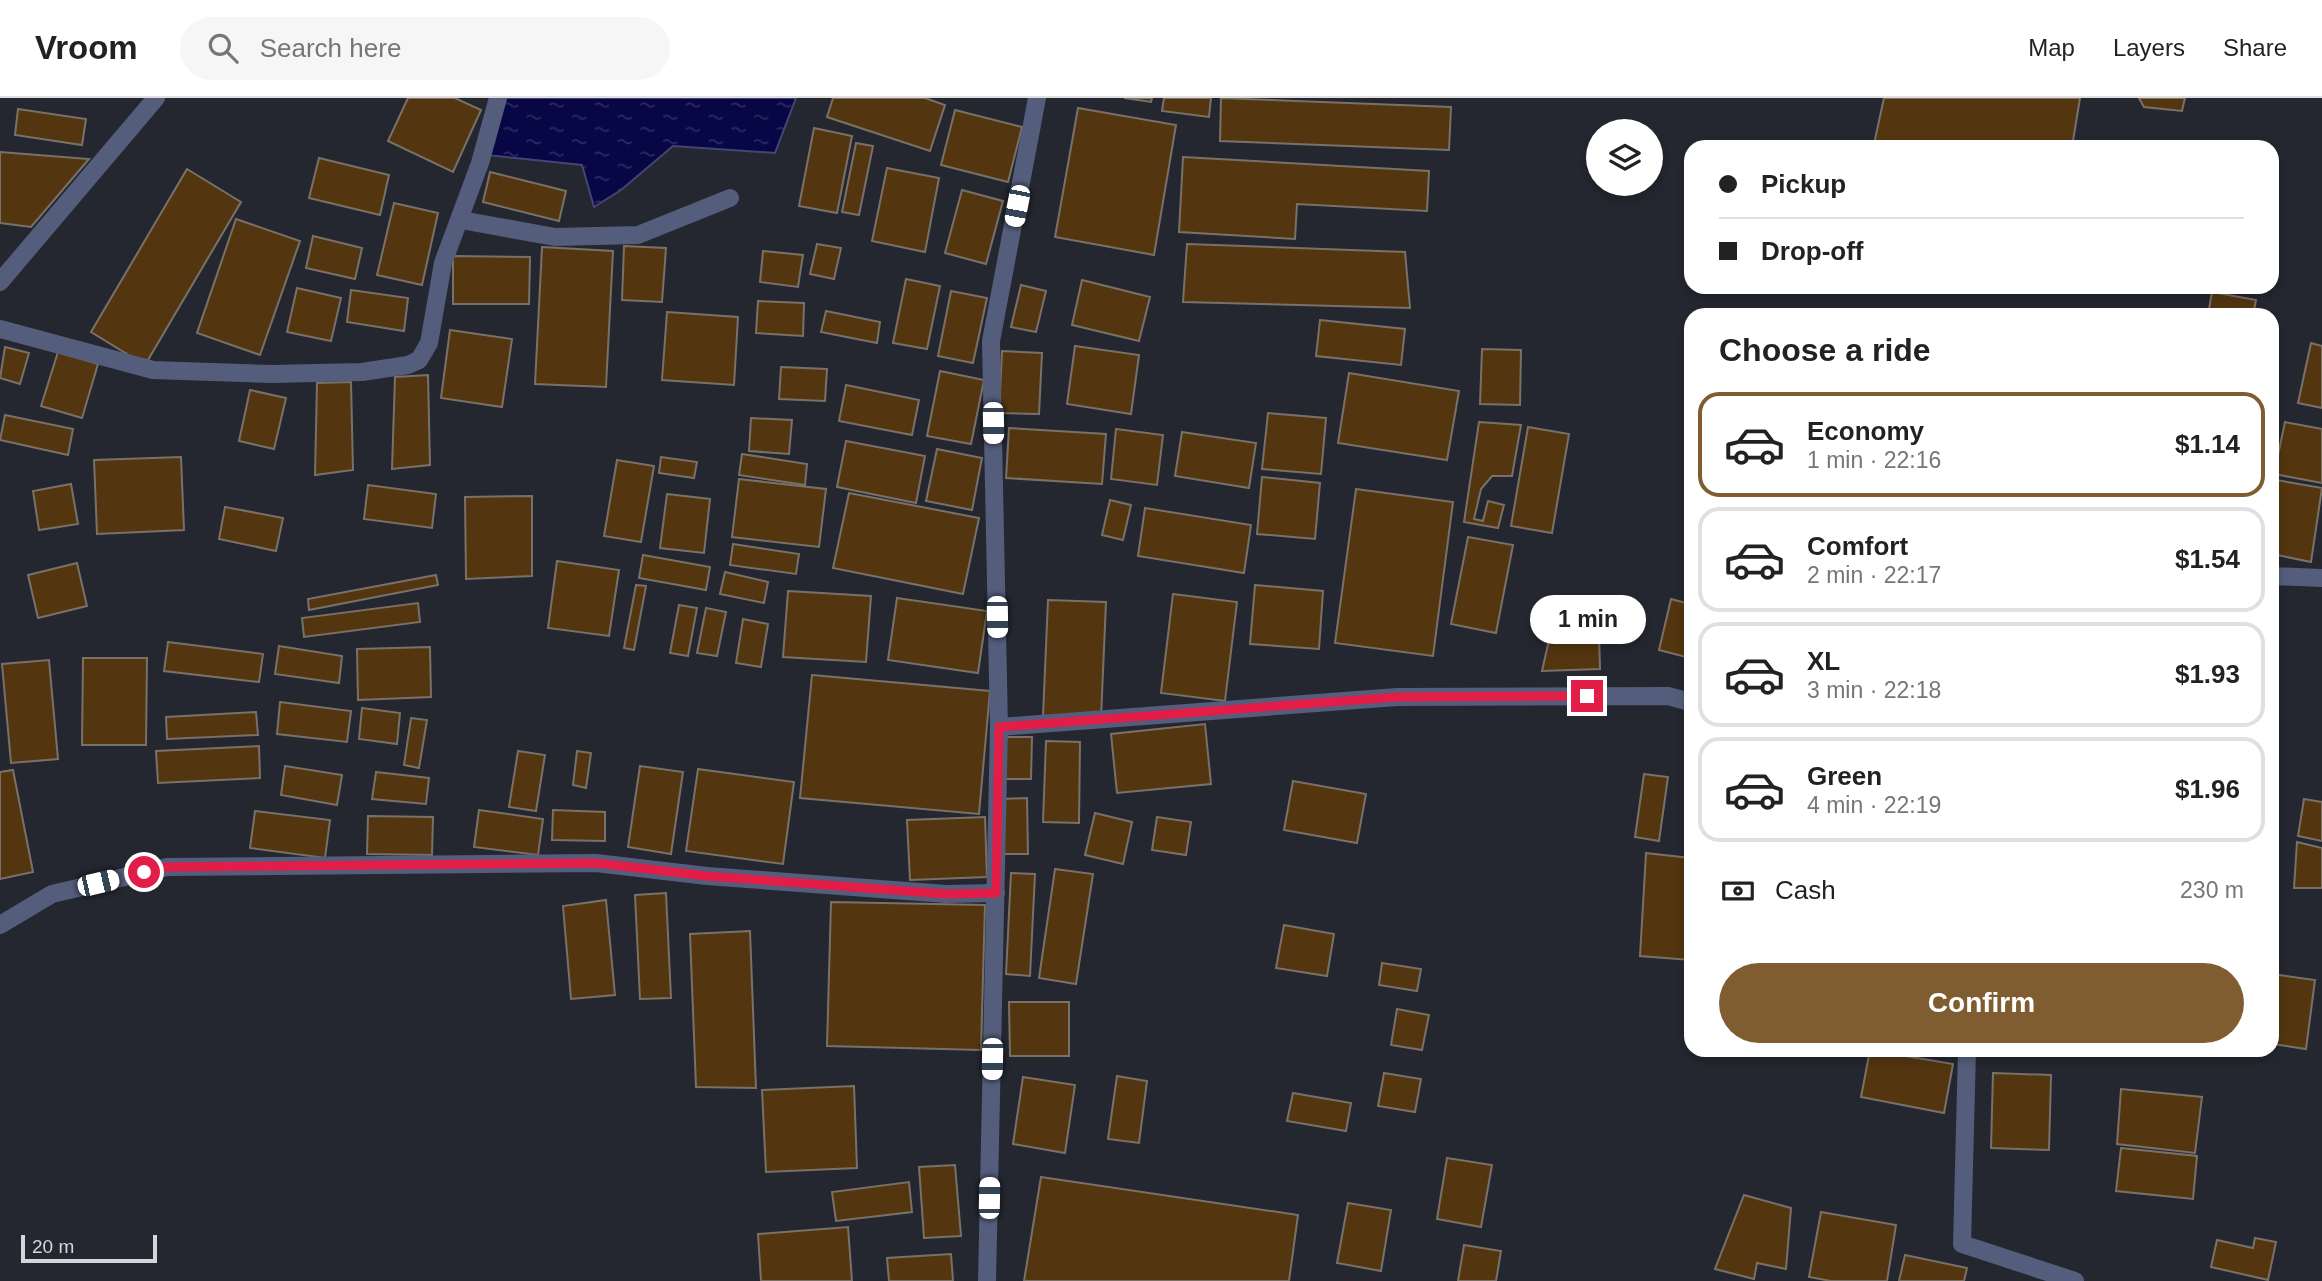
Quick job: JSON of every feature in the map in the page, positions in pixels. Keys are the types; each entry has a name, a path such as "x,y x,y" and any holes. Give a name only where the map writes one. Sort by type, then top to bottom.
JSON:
{"street":[{"path":"0,282 156,98"},
{"path":"0,328 153,370 272,374 362,372 408,365 419,360 429,343 443,263 461,220 498,98"},
{"path":"987,1281 999,727 992,341 1037,98"},
{"path":"461,220 555,237 639,235 730,198"},
{"path":"2279,576 2322,578"},
{"path":"999,727 1397,697 1668,696 1684,700"},
{"path":"0,925 52,894 167,867 596,863 707,876 946,894 996,893"},
{"path":"1968,1057 1962,1244 2075,1281"}],"water":[{"path":"503,98 796,98 775,153 673,146 621,190 594,207 582,165 487,155"}],"building":[{"path":"408,98 455,98 481,110 453,172 388,141"},
{"path":"833,98 925,98 945,105 930,151 827,117"},
{"path":"1124,98 1152,98 1151,102"},
{"path":"1164,98 1211,98 1209,117 1162,111"},
{"path":"1221,98 1451,107 1449,150 1220,141"},
{"path":"1884,98 2080,98 2073,140 1875,140"},
{"path":"2139,98 2185,98 2182,111 2144,107"},
{"path":"1078,108 1176,125 1154,255 1055,237"},
{"path":"18,109 86,119 82,145 15,135"},
{"path":"955,110 1022,127 1008,182 941,165"},
{"path":"814,128 852,136 837,213 799,206"},
{"path":"856,143 873,146 859,215 842,212"},
{"path":"0,152 89,159 31,227 0,223"},
{"path":"1183,157 1429,171 1427,211 1297,204 1295,239 1179,232"},
{"path":"319,158 389,175 380,215 309,198"},
{"path":"887,168 939,178 925,252 872,241"},
{"path":"187,169 241,202 145,365 91,332"},
{"path":"490,172 566,191 559,221 483,202"},
{"path":"962,190 1003,201 986,264 945,253"},
{"path":"394,203 438,213 422,285 377,275"},
{"path":"236,219 300,241 260,355 197,333"},
{"path":"313,236 362,248 355,279 306,268"},
{"path":"817,244 841,248 834,279 810,274"},
{"path":"1187,244 1405,252 1410,308 1183,302"},
{"path":"624,246 666,248 662,302 622,300"},
{"path":"542,247 613,251 606,387 535,384"},
{"path":"763,251 803,255 798,287 760,282"},
{"path":"453,256 530,257 529,304 453,304"},
{"path":"906,279 940,286 927,349 893,343"},
{"path":"1082,280 1150,297 1139,341 1072,325"},
{"path":"1021,285 1046,291 1036,332 1011,327"},
{"path":"297,288 341,298 331,341 287,332"},
{"path":"351,290 408,298 404,331 347,322"},
{"path":"951,291 987,298 973,363 938,356"},
{"path":"2212,294 2256,300 2254,308 2209,308"},
{"path":"758,301 804,303 803,336 756,333"},
{"path":"826,311 880,322 877,343 821,332"},
{"path":"667,312 738,317 734,385 662,380"},
{"path":"1320,320 1405,329 1401,365 1316,356"},
{"path":"450,330 512,339 502,407 441,398"},
{"path":"2311,343 2322,346 2322,408 2298,403"},
{"path":"1075,346 1139,355 1131,414 1067,404"},
{"path":"5,347 29,353 20,384 0,378"},
{"path":"1482,349 1521,350 1520,405 1480,404"},
{"path":"1002,351 1042,353 1039,414 999,413"},
{"path":"58,352 98,364 82,418 41,406"},
{"path":"781,367 827,369 825,401 779,399"},
{"path":"940,371 984,380 971,444 927,436"},
{"path":"1349,373 1459,391 1447,460 1338,443"},
{"path":"428,375 430,465 392,469 395,377"},
{"path":"351,382 353,470 315,475 317,383"},
{"path":"846,385 919,400 912,435 839,421"},
{"path":"250,390 286,398 274,449 239,441"},
{"path":"1268,413 1326,418 1321,474 1262,469"},
{"path":"5,415 73,429 68,455 0,440"},
{"path":"751,418 792,420 789,454 749,451"},
{"path":"1479,422 1521,425 1512,476 1492,476 1481,489 1474,519 1483,521 1488,501 1504,505 1498,528 1464,522"},
{"path":"2285,422 2322,429 2322,483 2279,475 2279,450"},
{"path":"1528,427 1569,434 1552,533 1511,526"},
{"path":"1009,428 1106,434 1102,484 1006,478"},
{"path":"1116,429 1163,435 1157,485 1111,479"},
{"path":"1182,432 1256,443 1249,488 1175,476"},
{"path":"846,441 925,456 916,503 837,487"},
{"path":"937,449 982,458 972,510 926,501"},
{"path":"742,454 807,464 805,485 739,475"},
{"path":"181,457 184,530 97,534 94,460"},
{"path":"661,457 697,462 694,478 659,473"},
{"path":"617,460 654,466 641,542 604,536"},
{"path":"1262,477 1320,483 1315,539 1257,534"},
{"path":"739,479 826,489 819,547 732,537"},
{"path":"2279,481 2322,488 2311,562 2279,555"},
{"path":"71,484 78,524 39,530 33,491"},
{"path":"368,485 436,494 432,528 364,519"},
{"path":"1356,489 1453,502 1433,656 1335,643"},
{"path":"849,493 979,518 963,594 833,568"},
{"path":"667,494 710,499 704,553 660,548"},
{"path":"532,496 532,576 466,579 465,497"},
{"path":"1110,500 1131,505 1123,540 1102,535"},
{"path":"225,507 283,518 276,551 219,539"},
{"path":"1145,508 1251,525 1244,573 1138,556"},
{"path":"1468,537 1513,545 1496,633 1451,624"},
{"path":"733,544 799,554 796,574 730,565"},
{"path":"643,555 710,567 706,590 639,578"},
{"path":"557,561 619,570 609,636 548,628"},
{"path":"77,563 87,606 38,618 28,575"},
{"path":"725,572 768,582 764,603 720,594"},
{"path":"436,575 438,585 309,610 308,599"},
{"path":"636,585 646,586 634,650 624,648"},
{"path":"1255,585 1323,591 1319,649 1250,644"},
{"path":"788,591 871,596 866,662 783,657"},
{"path":"1173,594 1237,602 1225,701 1161,693"},
{"path":"897,598 987,611 978,673 888,660"},
{"path":"1598,598 1600,669 1542,671 1558,600"},
{"path":"1671,599 1684,602 1684,656 1659,650"},
{"path":"1048,600 1106,602 1101,718 1043,716"},
{"path":"418,603 420,622 304,637 302,618"},
{"path":"679,605 697,608 688,656 670,653"},
{"path":"706,608 726,612 717,656 697,653"},
{"path":"743,619 768,624 761,667 736,663"},
{"path":"168,642 263,654 259,682 164,671"},
{"path":"279,646 342,656 339,683 275,674"},
{"path":"430,647 431,697 358,700 357,649"},
{"path":"83,658 147,658 146,745 82,745"},
{"path":"49,660 58,759 11,763 2,664"},
{"path":"812,675 990,691 979,814 800,798"},
{"path":"280,702 351,711 347,742 277,734"},
{"path":"362,708 400,713 397,744 359,739"},
{"path":"256,712 258,735 167,739 166,717"},
{"path":"411,718 427,720 419,768 404,765"},
{"path":"1205,724 1211,784 1117,793 1111,734"},
{"path":"1001,737 1032,737 1031,779 1001,779"},
{"path":"1046,741 1080,742 1079,823 1043,822"},
{"path":"259,746 260,778 158,783 156,751"},
{"path":"518,751 545,755 536,811 509,807"},
{"path":"577,751 591,753 586,788 573,785"},
{"path":"285,766 342,775 337,805 281,795"},
{"path":"640,766 683,772 671,854 628,847"},
{"path":"698,769 794,782 783,864 686,851"},
{"path":"13,770 33,872 0,879 0,772"},
{"path":"376,772 429,778 426,804 372,799"},
{"path":"1644,774 1668,777 1659,841 1635,837"},
{"path":"1293,781 1366,794 1357,843 1284,830"},
{"path":"1027,798 1028,854 1001,854 1001,799"},
{"path":"2304,799 2322,802 2322,841 2298,836"},
{"path":"479,810 543,819 538,855 474,847"},
{"path":"553,810 605,812 605,841 552,840"},
{"path":"255,811 330,820 325,858 250,848"},
{"path":"1095,813 1132,822 1123,864 1085,855"},
{"path":"368,816 433,817 432,855 367,854"},
{"path":"985,817 987,877 910,880 907,820"},
{"path":"1157,817 1191,822 1186,855 1152,850"},
{"path":"2297,842 2322,848 2322,888 2294,888"},
{"path":"1646,853 1684,857 1684,960 1640,956"},
{"path":"1055,869 1093,874 1076,984 1039,978"},
{"path":"1011,873 1035,874 1030,976 1006,974"},
{"path":"666,893 671,998 640,999 635,895"},
{"path":"606,900 615,995 571,999 563,906"},
{"path":"831,902 985,905 981,1050 827,1046"},
{"path":"1284,925 1334,934 1327,976 1276,968"},
{"path":"750,931 756,1088 696,1087 690,934"},
{"path":"1382,963 1421,969 1417,991 1379,985"},
{"path":"2279,975 2315,980 2306,1049 2279,1045"},
{"path":"1009,1002 1069,1002 1069,1056 1010,1056"},
{"path":"1397,1009 1429,1015 1422,1050 1391,1045"},
{"path":"1869,1057 1912,1057 1953,1064 1944,1113 1861,1097"},
{"path":"1384,1073 1421,1079 1415,1112 1378,1106"},
{"path":"1993,1073 2051,1075 2049,1150 1991,1148"},
{"path":"1117,1076 1147,1081 1139,1143 1108,1139"},
{"path":"1023,1077 1075,1085 1065,1153 1013,1144"},
{"path":"854,1086 857,1168 766,1172 762,1090"},
{"path":"2121,1089 2202,1097 2195,1153 2117,1144"},
{"path":"1293,1093 1351,1103 1346,1131 1287,1121"},
{"path":"2121,1148 2197,1156 2193,1199 2116,1191"},
{"path":"1447,1158 1492,1165 1481,1227 1437,1219"},
{"path":"955,1165 961,1236 924,1238 919,1167"},
{"path":"1041,1177 1298,1215 1289,1281 1024,1281"},
{"path":"909,1182 912,1212 836,1221 832,1192"},
{"path":"1744,1195 1791,1208 1786,1269 1757,1263 1754,1279 1715,1269"},
{"path":"1348,1203 1391,1210 1381,1271 1337,1263"},
{"path":"1821,1212 1896,1225 1887,1281 1831,1281 1809,1277"},
{"path":"848,1227 852,1281 761,1281 758,1234"},
{"path":"2255,1238 2276,1242 2268,1280 2211,1267 2217,1240 2253,1248"},
{"path":"1464,1245 1501,1251 1496,1281 1458,1281"},
{"path":"951,1254 953,1281 889,1281 887,1258"},
{"path":"1905,1255 1967,1268 1964,1281 1899,1281"}],"route":[{"path":"144,872 167,867 596,863 666,873 946,894 996,893 999,727 1397,697 1587,696"}]}
